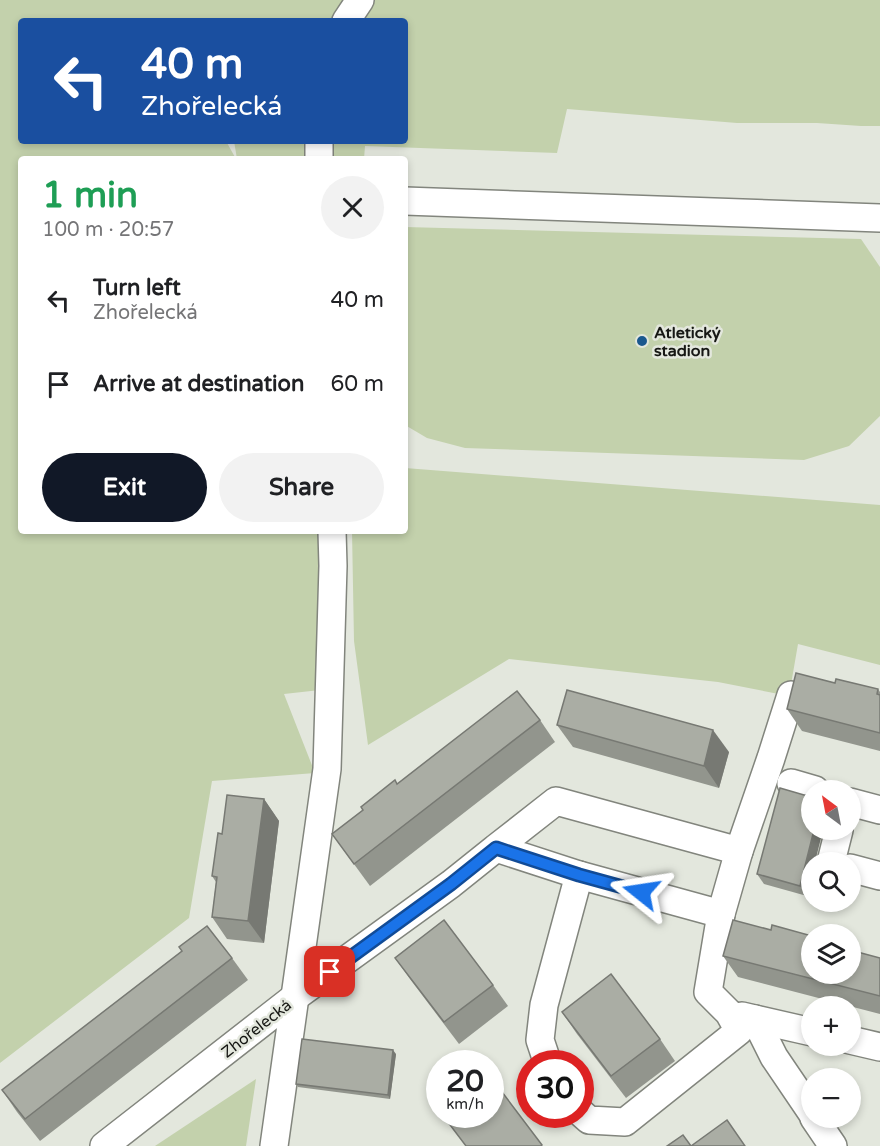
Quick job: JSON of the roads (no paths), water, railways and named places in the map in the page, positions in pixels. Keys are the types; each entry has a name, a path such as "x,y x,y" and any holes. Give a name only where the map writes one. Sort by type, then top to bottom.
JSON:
{"street":[{"path":"348,18 360,0"},
{"path":"408,201 880,218"},
{"path":"274,1146 327,769 332,534"},
{"path":"791,695 739,851 721,914 708,993 741,1021 774,1057 801,1097"},
{"name":"Zhořelecká","path":"104,1146 295,997 451,884 556,801 739,851"},
{"path":"861,805 880,810"},
{"path":"496,848 579,875 721,914"},
{"path":"861,871 880,876"},
{"path":"543,1050 540,1040 544,1005 579,875"},
{"path":"594,1120 625,1122 741,1021 801,1030"},
{"path":"861,1043 880,1047"},
{"path":"821,1128 833,1146"}],"place":[{"name":"Atletický stadion","path":"642,341"}]}
